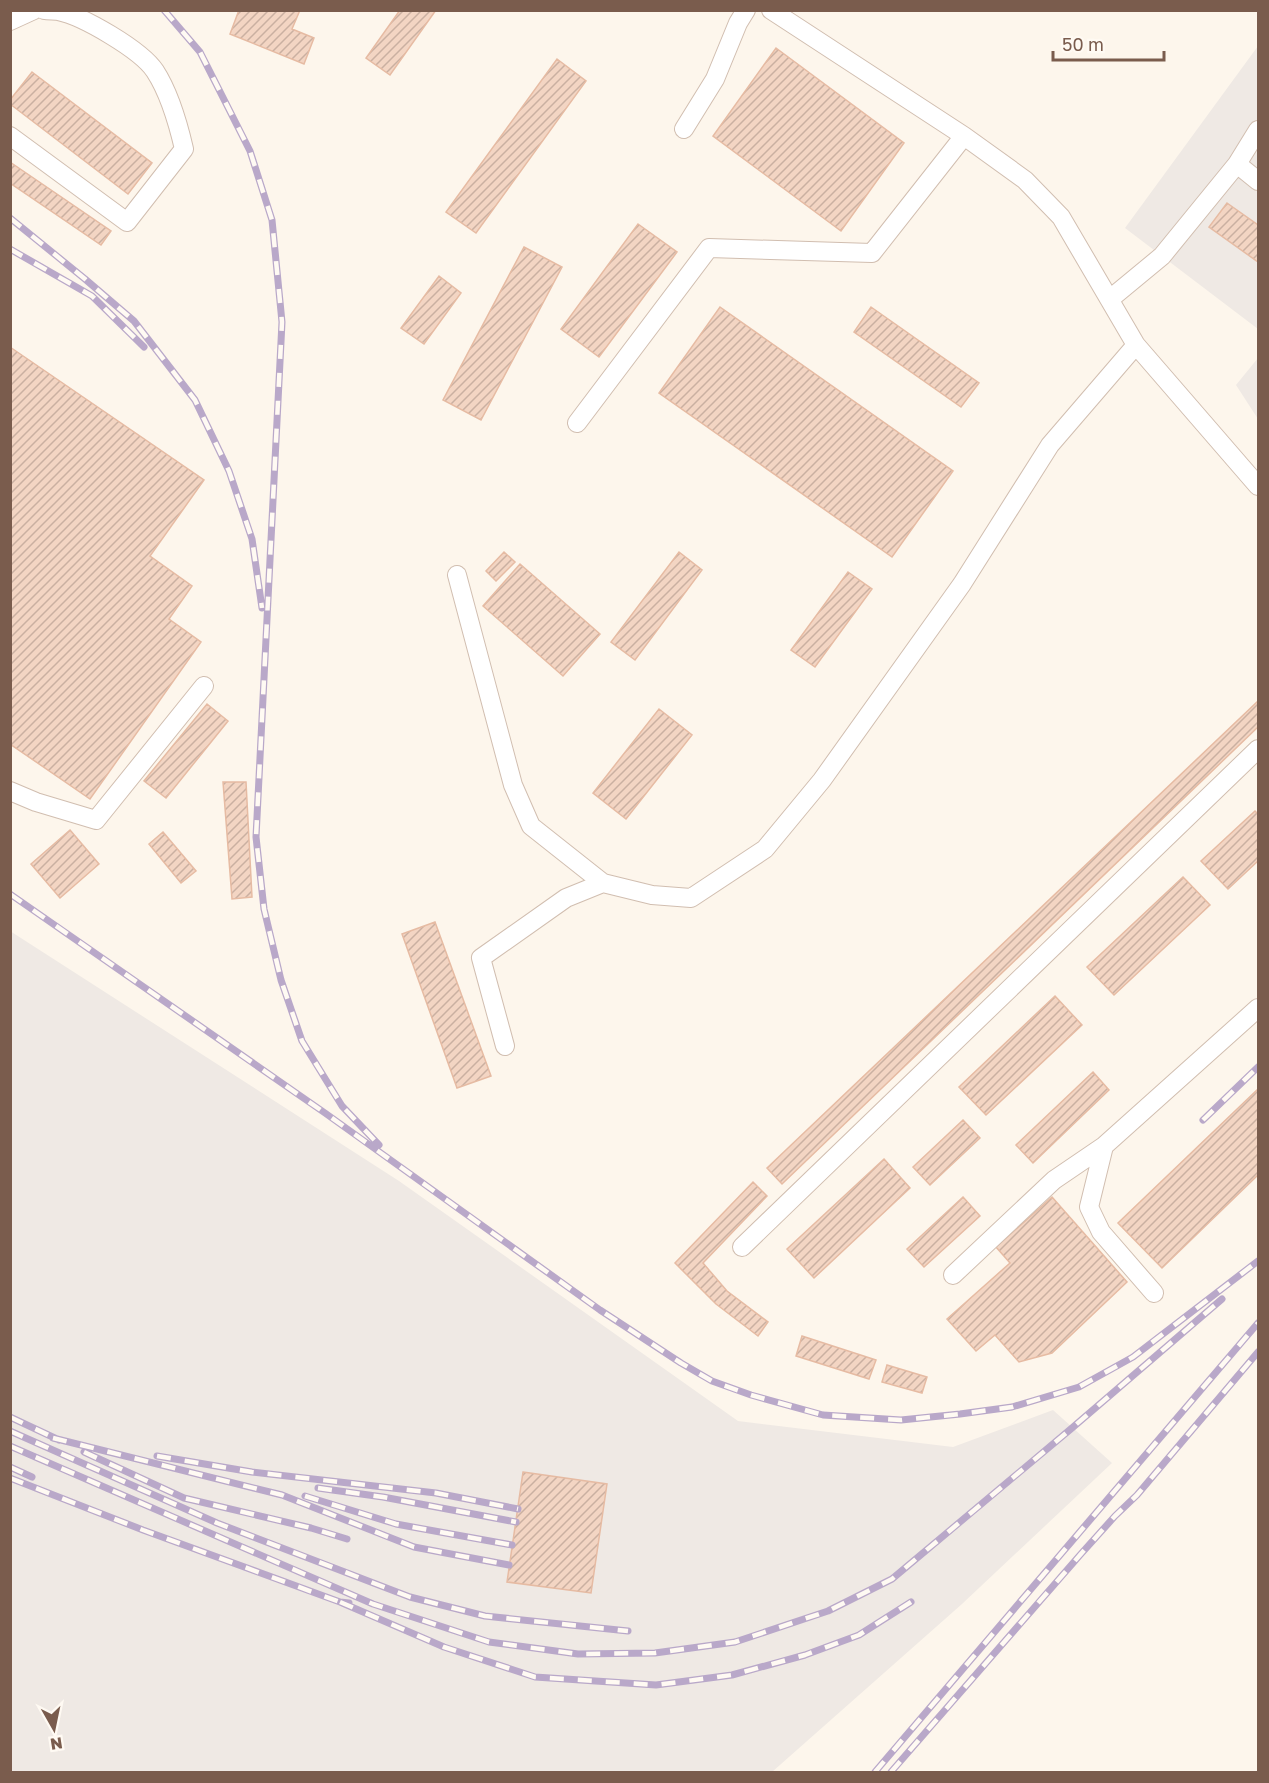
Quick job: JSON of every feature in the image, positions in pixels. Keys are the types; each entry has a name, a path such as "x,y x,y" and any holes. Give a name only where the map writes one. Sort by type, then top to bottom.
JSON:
{"lane":[{"path":"10,21 34,10"},
{"path":"10,136 127,222 184,149 171,104 155,70 126,44 90,24 59,11 44,10"},
{"path":"684,129 715,79 738,23 746,10"},
{"path":"771,10 964,136 1025,180 1061,217 1136,345 1258,486"},
{"path":"1110,299 1162,256 1237,164 1258,130"},
{"path":"577,423 709,248 872,253 964,136"},
{"path":"1237,164 1258,181"},
{"path":"457,575 513,785 531,826 603,883 652,895 691,898 765,849 822,780 962,584 1050,445 1136,345"},
{"path":"10,791 36,802 96,820 204,686"},
{"path":"741,1247 1258,749"},
{"path":"506,1046 481,958 566,898 603,883"},
{"path":"953,1275 1054,1180 1104,1146 1258,1008"},
{"path":"1104,1146 1089,1207 1101,1232 1154,1293"}],"shaded area":[{"path":"1258,46 1258,329 1125,228"},
{"path":"1258,358 1258,419 1236,385"},
{"path":"10,931 399,1181 738,1421 953,1447 1053,1410 1112,1463 962,1604 772,1772 11,1772"}],"building":[{"path":"239,10 300,10 292,29 314,38 304,64 230,34"},
{"path":"400,10 436,10 390,75 366,58"},
{"path":"776,48 904,143 841,231 713,136"},
{"path":"557,59 586,81 476,233 446,212"},
{"path":"32,72 152,163 128,194 10,104 10,100"},
{"path":"10,162 111,231 101,245 10,183"},
{"path":"1227,203 1258,225 1258,262 1209,227"},
{"path":"638,224 677,252 599,357 561,329"},
{"path":"524,247 562,267 481,420 443,400"},
{"path":"439,276 461,293 424,344 401,328"},
{"path":"720,307 953,471 892,557 659,393"},
{"path":"871,307 979,383 961,407 854,332"},
{"path":"10,347 204,480 150,556 192,586 169,619 201,642 90,799 10,744"},
{"path":"504,552 515,562 496,581 486,571"},
{"path":"679,552 702,570 635,660 611,642"},
{"path":"520,564 600,634 563,676 483,606"},
{"path":"848,572 872,589 815,667 791,650"},
{"path":"1258,701 1258,727 782,1184 767,1168"},
{"path":"207,704 228,721 166,798 144,781"},
{"path":"659,709 692,735 626,819 593,793"},
{"path":"223,782 246,782 252,897 232,899"},
{"path":"1255,811 1258,814 1258,861 1228,889 1201,861"},
{"path":"70,830 99,864 60,898 31,864"},
{"path":"163,832 196,871 181,883 149,844"},
{"path":"1183,877 1210,905 1114,995 1087,967"},
{"path":"435,922 491,1076 457,1088 402,934"},
{"path":"1055,996 1082,1025 986,1115 959,1087"},
{"path":"1093,1072 1109,1090 1033,1163 1016,1145"},
{"path":"1258,1089 1258,1175 1162,1268 1118,1223"},
{"path":"963,1120 980,1138 930,1185 913,1167"},
{"path":"884,1159 910,1188 814,1278 787,1249"},
{"path":"753,1182 767,1196 703,1263 727,1291 768,1322 758,1336 716,1304 675,1263"},
{"path":"963,1197 980,1216 924,1267 907,1249"},
{"path":"1052,1197 1127,1282 1052,1353 1019,1362 995,1335 976,1351 947,1319 1010,1263 996,1247"},
{"path":"802,1336 876,1360 869,1379 796,1356"},
{"path":"887,1365 927,1377 922,1393 882,1382"},
{"path":"523,1472 607,1484 591,1593 507,1582"}],"railway":[{"path":"164,10 200,52 250,151 272,220 282,322 256,837 264,909 281,980 302,1041 342,1106 379,1145"},
{"path":"10,218 134,321 195,400 229,471 252,539 262,608"},
{"path":"10,249 92,296 144,347"},
{"path":"10,894 325,1113 600,1310 712,1381 751,1395 823,1415 901,1420 1012,1407 1079,1387 1133,1357 1258,1261"},
{"path":"1203,1120 1258,1067"},
{"path":"10,1446 373,1604 489,1642 578,1654 655,1653 735,1642 828,1611 892,1579 1222,1299"},
{"path":"875,1772 1258,1323"},
{"path":"891,1772 1080,1555 1137,1495 1258,1352"},
{"path":"10,1417 59,1440"},
{"path":"10,1431 217,1523 410,1597 485,1616 628,1631"},
{"path":"53,1438 282,1495 414,1547 509,1565"},
{"path":"84,1452 184,1498 311,1528 347,1539"},
{"path":"157,1456 252,1472 436,1493 518,1509"},
{"path":"10,1467 32,1477"},
{"path":"10,1478 143,1530 340,1602 349,1603"},
{"path":"318,1488 383,1497 516,1522"},
{"path":"305,1496 396,1524 512,1545"},
{"path":"340,1602 444,1647 535,1677 656,1685 732,1675 805,1655 859,1635 911,1602"}]}
